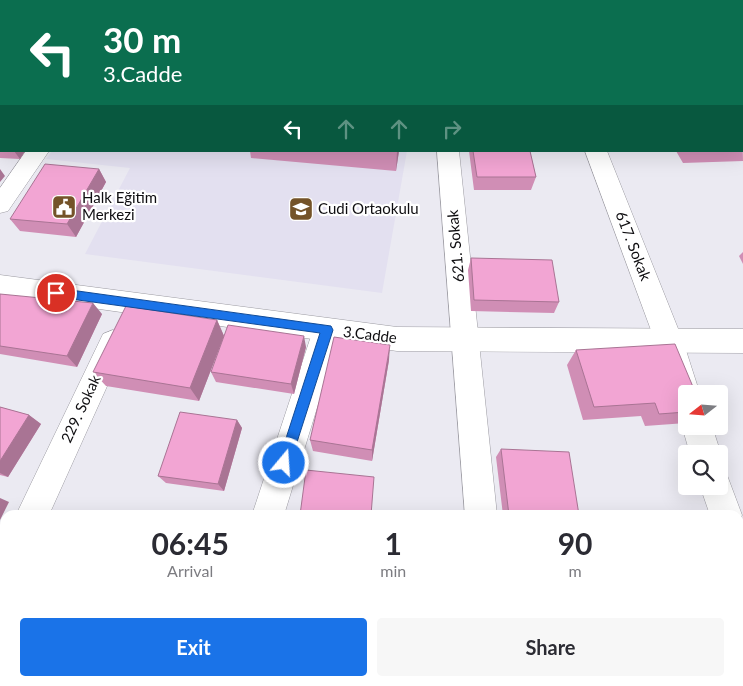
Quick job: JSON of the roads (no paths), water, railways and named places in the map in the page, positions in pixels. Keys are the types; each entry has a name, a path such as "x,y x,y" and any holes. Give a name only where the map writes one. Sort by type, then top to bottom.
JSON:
{"street":[{"path":"0,205 37,152"},
{"name":"621. Sokak","path":"448,152 481,510"},
{"name":"617. Sokak","path":"596,152 669,341 683,385"},
{"name":"3.Cadde","path":"0,285 397,339 743,341"},
{"name":"229. Sokak","path":"34,510 131,303"},
{"path":"270,510 327,330"},
{"path":"719,495 724,510"}],"place":[{"name":"Halk Eğitim Merkezi","path":"64,207"},
{"name":"Cudi Ortaokulu","path":"301,209"}]}
